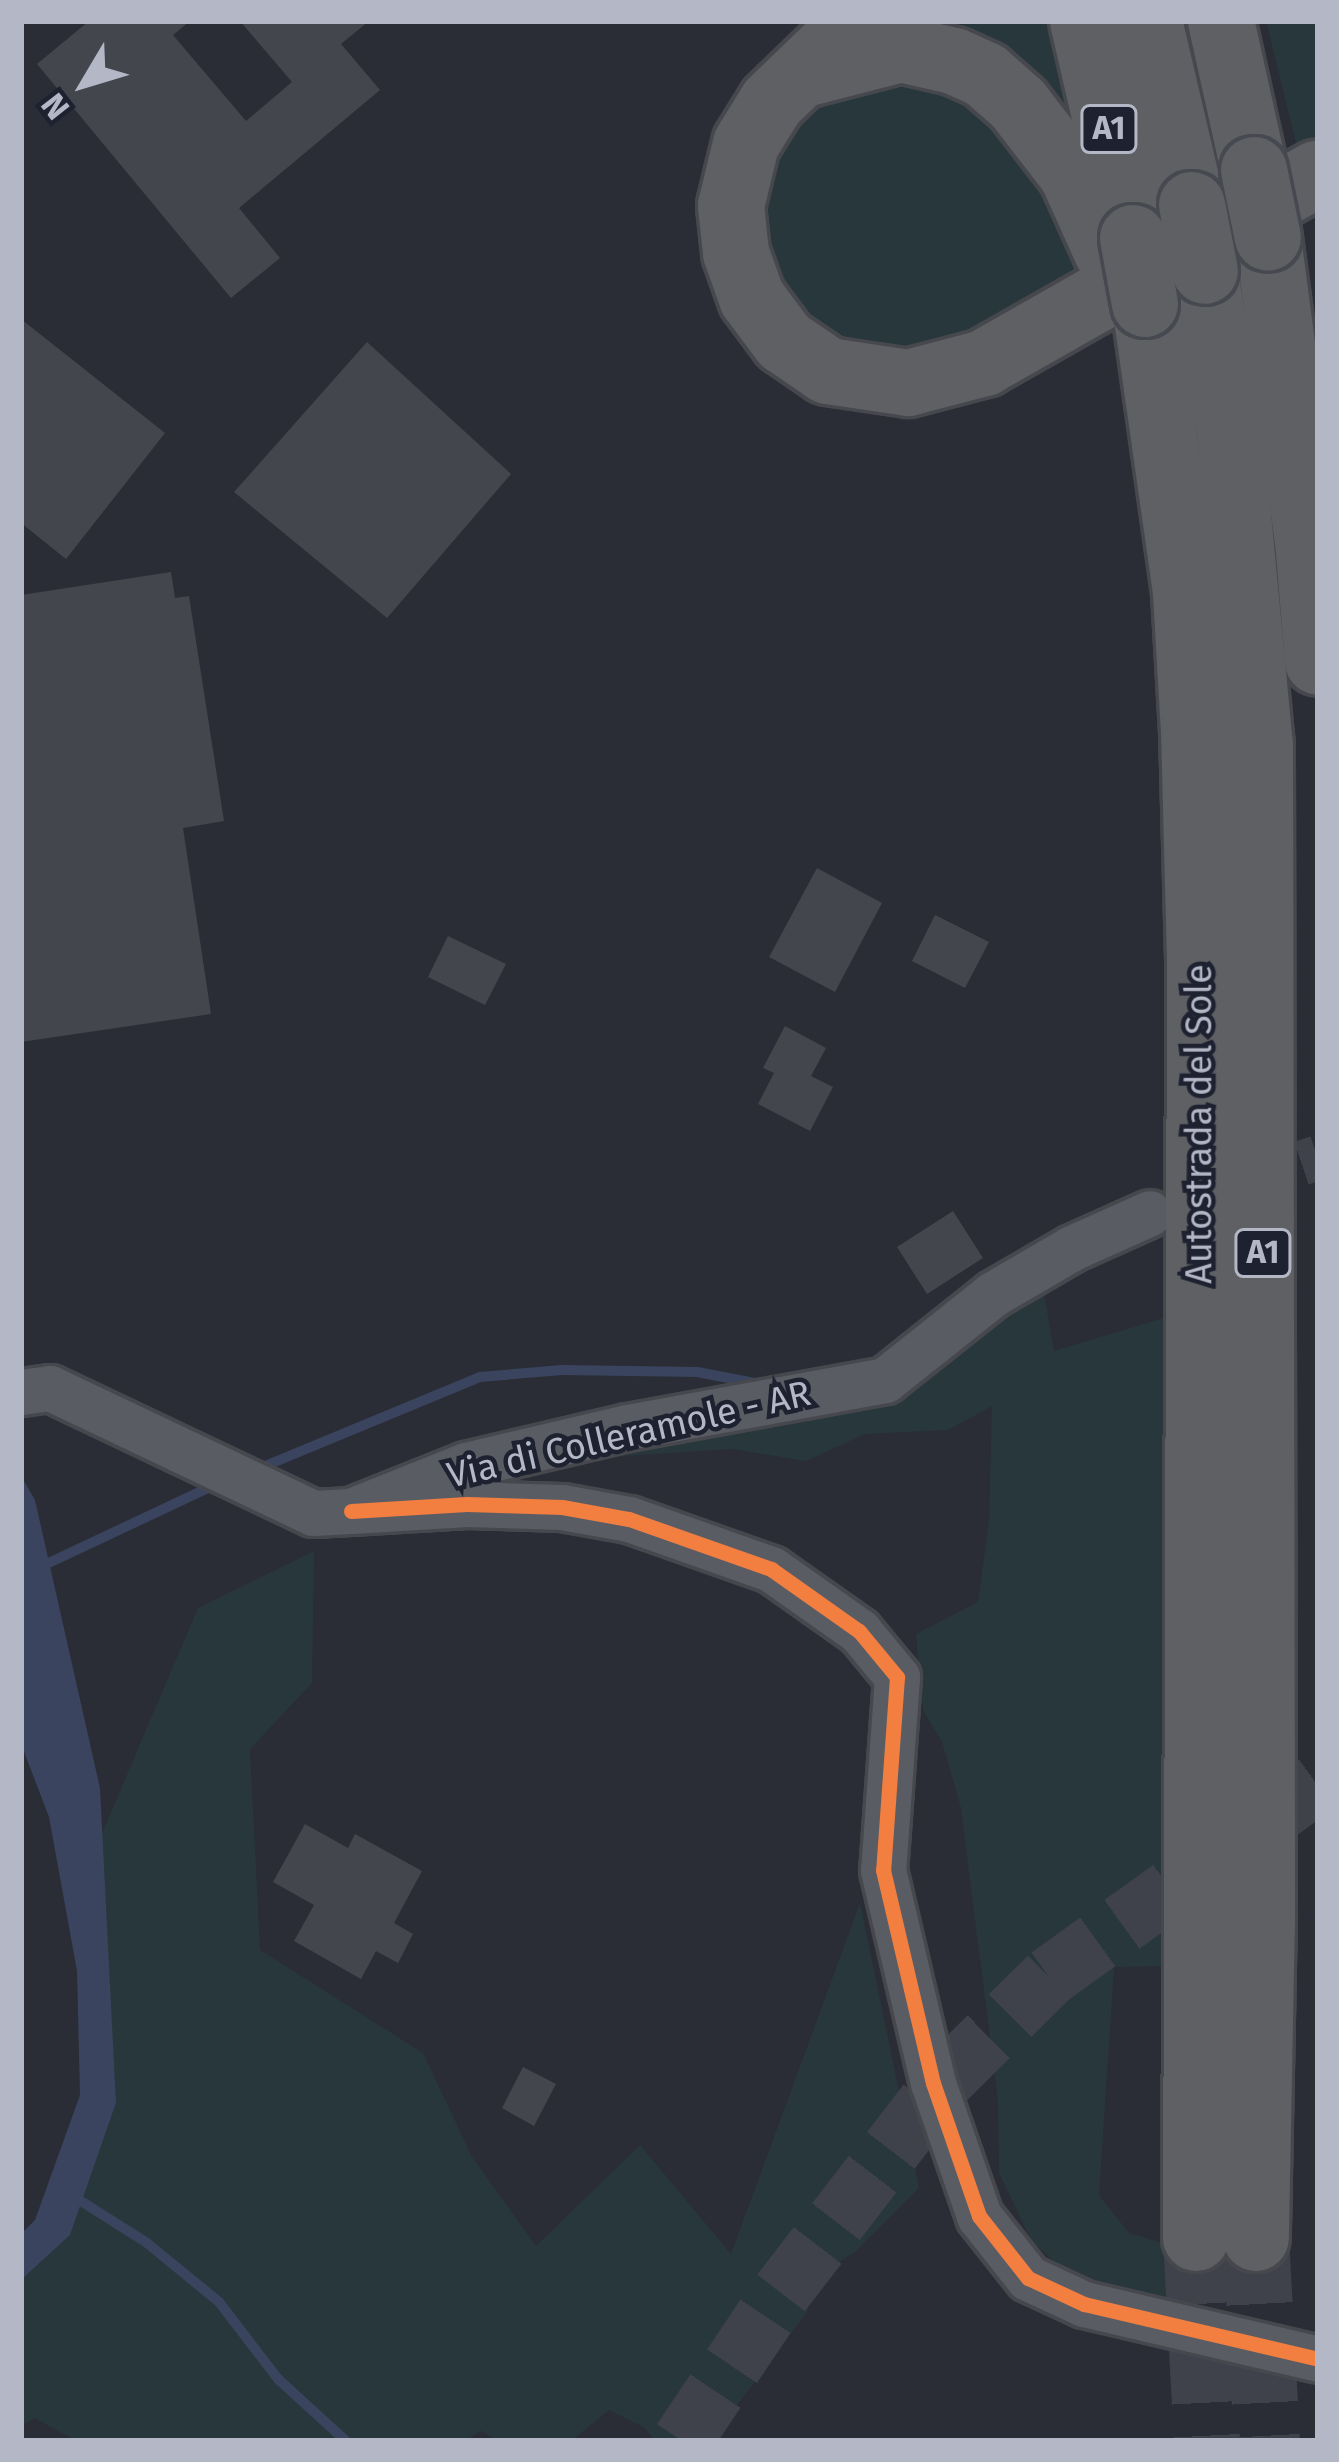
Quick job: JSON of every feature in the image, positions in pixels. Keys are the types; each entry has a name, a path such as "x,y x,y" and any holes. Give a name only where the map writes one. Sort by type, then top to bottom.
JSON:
{"highway":[{"path":"856,21 793,78 756,127 738,164 731,206 736,254 752,298 784,341 828,371 854,379 931,381 984,363 1286,171"},
{"name":"Autostrada del Sole","path":"1083,21 1119,245 1186,592 1200,968 1226,2238 1262,1917 1260,744 1231,440 1192,205 1149,21"},
{"path":"1221,21 1286,171 1268,238 1308,540 1318,662"},
{"path":"793,78 901,49 954,61 985,75 1018,104 1119,245"}],"street":[{"name":"Via di Colleramole - AR","path":"21,1392 50,1388 313,1514 350,1511 466,1465 628,1427 885,1380 993,1294 1072,1248 1150,1213"},
{"path":"350,1511 467,1504 562,1507 629,1519 771,1569 838,1615 882,1654 897,1678 884,1870 933,2083 979,2216 1028,2278 1084,2304 1318,2359"}],"shaded area":[{"path":"898,21 1052,21 1080,137"},
{"path":"1266,21 1318,21 1318,135 1297,147"},
{"path":"857,73 984,96 1099,268 935,361 841,350 761,277 755,164 772,134"},
{"path":"1043,1289 1054,1351 1164,1318 1168,1966 1114,1967 1099,2195 1129,2233 1233,2264 1291,2299 1173,2304 1076,2283 1031,2240 999,2173 998,2102 961,1808 942,1742 923,1710 916,1634 978,1602 989,1521 992,1406 948,1430 865,1434 806,1461 732,1449 608,1457 896,1402"},
{"path":"314,1551 312,1683 250,1749 260,1950 423,2053 472,2157 536,2246 640,2145 731,2254 860,1903 919,2188 855,2252 814,2278 807,2312 710,2441 655,2441 645,2428 609,2410 571,2441 498,2441 481,2431 464,2441 76,2441 35,2418 21,2426 21,2280 70,2235 116,2103 100,1838 198,1608"}],"water":[{"path":"21,1476 35,1500 100,1788 116,2103 70,2235 21,2280 21,2234 35,2220 80,2095 77,1971 49,1817 21,1744"}],"building":[{"path":"89,21 190,21 173,35 246,121 292,82 240,21 369,21 341,44 380,90 239,208 280,258 231,298 37,64"},
{"path":"21,319 165,433 66,559 21,523"},
{"path":"367,342 511,474 387,618 234,492"},
{"path":"171,572 175,598 189,596 224,821 183,828 211,1014 21,1042 21,595"},
{"path":"817,868 882,903 835,992 769,957"},
{"path":"935,915 989,942 965,988 912,961"},
{"path":"448,936 506,964 485,1005 428,977"},
{"path":"785,1026 826,1048 811,1076 833,1087 810,1131 758,1104 774,1073 763,1068"},
{"path":"953,1211 983,1258 927,1294 897,1247"},
{"path":"305,1824 348,1848 355,1834 422,1871 394,1923 413,1934 398,1963 376,1951 361,1979 294,1941 314,1905 273,1882"},
{"path":"523,2067 556,2084 534,2126 502,2108"}],"waterway":[{"path":"253,1471 480,1377 562,1370 697,1372 760,1384"},
{"path":"21,1576 219,1483"},
{"path":"73,2196 147,2243 219,2302 278,2379 346,2441"}],"tunnel":[{"path":"1238,1184 1318,1157"},
{"path":"682,2441 781,2293 946,2079 1049,1977 1318,1783"},
{"path":"1196,2238 1207,2441"},
{"path":"1256,2238 1267,2441"}],"cycle path":[{"path":"351,1511 467,1504 562,1507 629,1519 771,1569 859,1631 897,1677 883,1870 933,2083 979,2216 1028,2278 1084,2304 1318,2359"}]}
